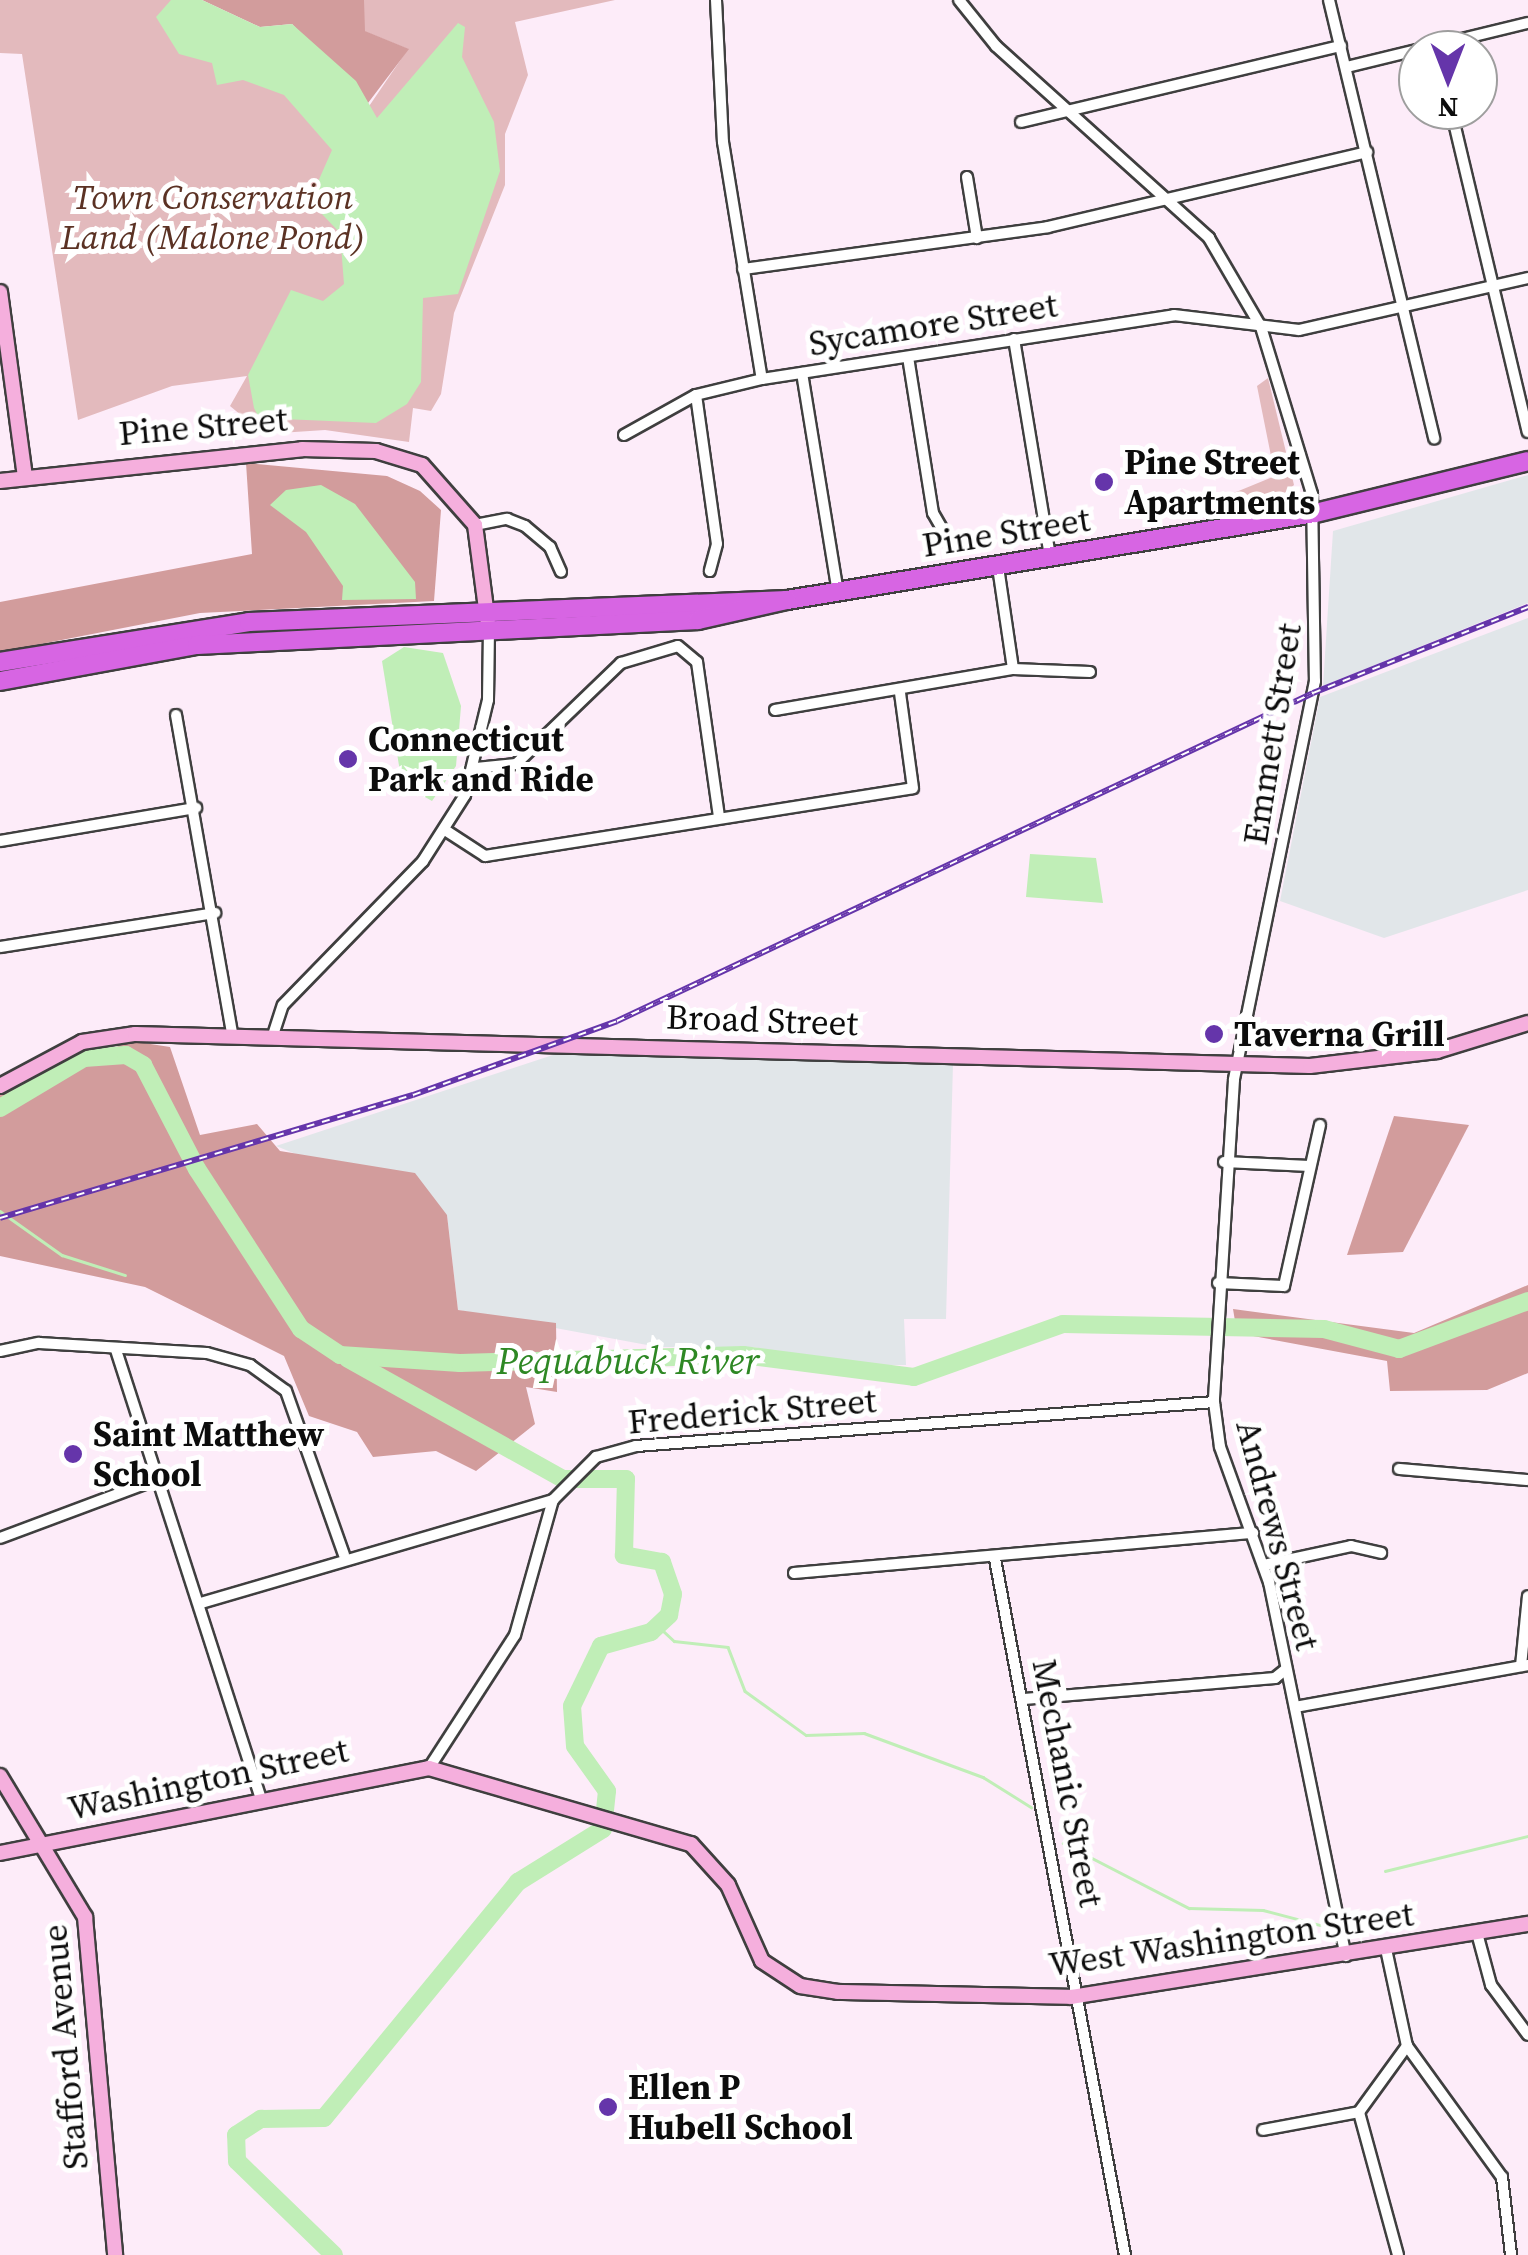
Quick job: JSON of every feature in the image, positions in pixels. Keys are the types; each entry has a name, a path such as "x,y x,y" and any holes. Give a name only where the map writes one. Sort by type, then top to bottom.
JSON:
{"highway":[{"name":"Pine Street","path":"488,621 787,600 1315,513 1528,461"},
{"path":"0,662 195,627 488,621"},
{"path":"0,681 197,645 488,621"}],"main road":[{"path":"0,292 25,478"},
{"name":"Pine Street","path":"0,481 213,454 376,451 422,465 475,525"},
{"path":"475,525 488,621"},
{"name":"Broad Street","path":"0,1086 82,1042 232,1032 1237,1064 1382,1060 1528,1024"},
{"name":"Washington Street","path":"0,1853 260,1798 429,1768"},
{"name":"West Washington Street","path":"429,1768 691,1844 714,1864 756,1954 800,1986 1082,1996 1528,1924"},
{"name":"Stafford Avenue","path":"0,1776 86,1917 114,2255"}],"street":[{"path":"716,0 723,142 762,379"},
{"name":"Emmett Street","path":"959,0 1070,110 1174,197 1260,328 1302,443 1315,513 1315,681 1237,1064"},
{"path":"1329,0 1434,439"},
{"path":"1498,31 1528,23"},
{"path":"1021,122 1341,46"},
{"path":"1347,67 1398,56"},
{"path":"1456,130 1528,432"},
{"path":"743,270 977,238 1367,152"},
{"path":"968,177 977,238"},
{"name":"Sycamore Street","path":"624,435 696,396 762,379 1174,315 1299,330 1528,278"},
{"path":"1014,339 1050,558"},
{"path":"908,357 933,513 948,539"},
{"path":"802,373 838,592"},
{"path":"696,396 717,544 710,570"},
{"path":"475,525 507,518 526,526 550,546 560,572"},
{"path":"998,567 1013,669"},
{"path":"274,1032 284,1005 446,830 476,768 488,621"},
{"path":"476,768 516,764 631,657 678,646 697,662 719,817"},
{"path":"775,710 900,693 1013,669 1090,672"},
{"path":"446,830 485,856 913,788 900,693"},
{"path":"176,715 215,913 232,1032"},
{"path":"0,840 196,808"},
{"path":"0,947 215,913"},
{"name":"Andrews Street","path":"1237,1064 1224,1162 1214,1402 1220,1447 1264,1564 1346,1956"},
{"path":"1218,1282 1284,1286 1320,1125"},
{"path":"1224,1162 1310,1166"},
{"path":"0,1351 38,1343 207,1352 250,1365 286,1391 344,1555"},
{"path":"116,1350 155,1480 201,1603 260,1798"},
{"name":"Frederick Street","path":"429,1768 515,1635 552,1500 574,1472 636,1446 1214,1402"},
{"path":"1399,1469 1528,1480"},
{"path":"0,1538 155,1480"},
{"path":"201,1603 344,1555 552,1500"},
{"path":"794,1572 995,1558 1253,1533"},
{"path":"1264,1564 1351,1546 1381,1553"},
{"name":"Mechanic Street","path":"995,1558 1082,1996 1125,2255"},
{"path":"1295,1706 1524,1666 1528,1596"},
{"path":"1024,1699 1276,1678 1286,1668"},
{"path":"1477,1933 1491,1985 1528,2035"},
{"path":"1386,1949 1407,2046 1502,2177 1511,2255"},
{"path":"1263,2130 1359,2112 1407,2046"},
{"path":"1359,2112 1398,2255"}],"shaded area":[{"path":"171,0 202,0 260,27 292,24 356,81 377,118 458,23 465,27 462,57 494,122 500,171 458,294 423,298 421,382 407,404 376,423 259,418 254,408 248,375 291,290 323,301 344,284 340,233 320,212 317,184 332,150 284,95 243,80 217,85 212,63 179,54 156,17"},
{"path":"202,0 364,0 365,31 409,49 368,103 292,24 260,27"},
{"path":"246,463 387,476 420,491 441,510 434,601 200,613 0,652 0,602 252,554"},
{"path":"1528,475 1528,603 1323,686 1333,531"},
{"path":"321,485 355,504 415,582 416,599 342,600 343,586 306,532 270,505 286,490"},
{"path":"1528,618 1528,890 1384,938 1280,901 1320,697"},
{"path":"404,647 443,653 461,706 456,766 432,801 402,784 382,661"},
{"path":"1030,854 1096,858 1103,903 1026,897"},
{"path":"131,1041 170,1047 200,1135 257,1124 280,1151 415,1173 447,1215 458,1310 556,1323 557,1392 526,1387 535,1424 476,1471 436,1451 373,1457 357,1432 309,1416 284,1356 145,1287 0,1256 0,1094"},
{"path":"559,1053 953,1064 946,1319 904,1319 906,1365 834,1365 754,1347 658,1347 458,1310 447,1215 276,1146"},
{"path":"1394,1116 1469,1125 1403,1252 1347,1255"},
{"path":"1528,1285 1528,1373 1487,1390 1390,1391 1387,1361 1237,1333 1233,1309 1414,1333"}],"green space":[{"name":"Town Conservation Land (Malone Pond)","path":"0,0 201,0 361,118 408,49 364,31 364,0 615,0 515,22 528,75 505,134 505,185 454,313 441,394 431,411 413,408 409,442 325,430 264,434 230,406 247,376 172,386 78,420 22,54 0,53"},
{"path":"1268,378 1294,485 1277,500 1219,512 1219,499 1275,476 1257,386"}],"waterway":[{"name":"Pequabuck River","path":"0,1108 84,1058 126,1055 143,1065 197,1169 301,1329 340,1355 460,1363 743,1355 914,1377 1063,1324 1324,1329 1399,1349 1528,1301"},
{"path":"0,1211 62,1255 125,1275"},
{"path":"334,2255 237,2161 236,2135 261,2119 324,2118 518,1882 603,1829 607,1791 575,1746 572,1706 601,1646 651,1632 669,1615 673,1594 662,1562 624,1555 626,1479 563,1479 348,1359"},
{"path":"658,1626 674,1641 728,1647 745,1691 806,1735 864,1733 983,1777 1031,1807"},
{"path":"1385,1871 1528,1836"},
{"path":"1063,1843 1189,1908 1263,1910 1328,1927"}],"railway":[{"path":"0,1218 413,1095 617,1021 1313,693 1528,607"}],"place":[{"name":"Pine Street Apartments","path":"1104,482"},
{"name":"Connecticut Park and Ride","path":"348,759"},
{"name":"Taverna Grill","path":"1214,1034"},
{"name":"Saint Matthew School","path":"73,1454"},
{"name":"Ellen P Hubell School","path":"608,2107"}]}
